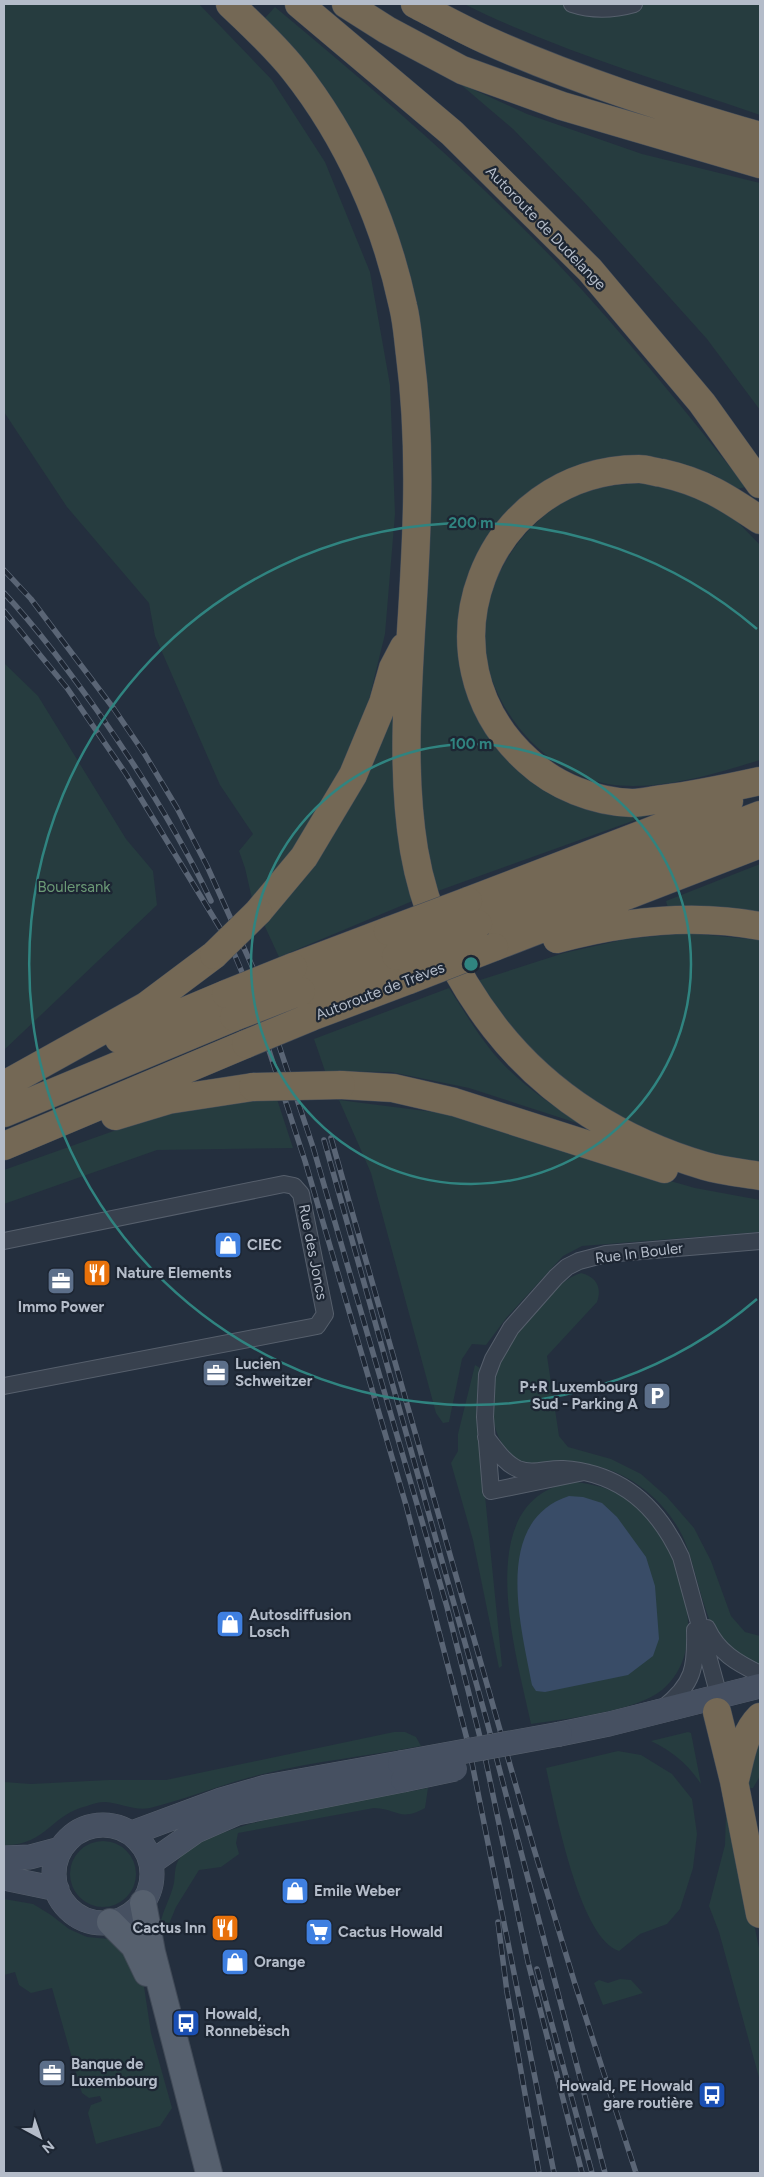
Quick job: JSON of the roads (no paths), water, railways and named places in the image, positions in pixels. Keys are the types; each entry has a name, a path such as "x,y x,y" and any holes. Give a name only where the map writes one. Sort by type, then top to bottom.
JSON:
{"highway":[{"path":"230,4 294,70 325,116 367,191 387,248 404,308 413,380 418,445 418,507 407,753 414,850 435,925 448,955 477,1004 514,1052 550,1086 601,1122 647,1146 706,1166 760,1176"},
{"name":"Autoroute de Dudelange","path":"299,4 452,133 590,270 702,402 760,484"},
{"name":"Autoroute de Dudelange","path":"328,4 518,170 614,272 701,371 760,450"},
{"path":"346,4 387,30 462,70 562,106 760,164"},
{"path":"414,4 485,40 565,73 617,92 760,136"},
{"path":"760,520 703,484 649,470 606,472 572,482 537,502 507,531 484,567 475,600 470,631 473,660 490,712 504,735 536,769 559,783 586,795 632,803 706,793 760,782"},
{"path":"4,1086 146,1006 214,955 258,912 304,857 353,775 369,740 393,668 411,633"},
{"path":"4,1086 230,1005 473,912 760,789"},
{"path":"473,912 760,816"},
{"name":"Autoroute de Trèves","path":"4,1146 311,1017 760,844"},
{"path":"494,947 543,944 594,930 652,920 726,920 760,926"},
{"path":"4,1113 230,1005"},
{"path":"4,1150 168,1100 253,1087 341,1084 393,1088 454,1102 657,1167 737,1187 760,1189"},
{"path":"718,1704 760,1914"},
{"path":"734,1781 748,1732 760,1717"}],"main road":[{"path":"561,1741 629,1736 718,1704 760,1686"},
{"path":"152,1862 196,1831 237,1813 402,1771 561,1741 658,1712 718,1704 760,1702"},
{"path":"132,1833 221,1800 266,1787 402,1771"},
{"path":"93,1826 117,1826 132,1833 147,1851 152,1862 153,1876 150,1890 143,1902 123,1919 110,1922 93,1922 77,1916 65,1904 57,1890 54,1876 55,1862 60,1849 71,1837 85,1828 93,1826"},
{"path":"4,1858 30,1857 60,1849"},
{"path":"4,1878 57,1890"},
{"path":"143,1902 152,1952 208,2173"},
{"path":"110,1922 134,1946 140,1956 176,2044"}],"street":[{"path":"572,4 585,8 617,9 634,4"},
{"name":"Rue des Joncs","path":"4,1241 284,1184 294,1186 301,1194 325,1314 316,1326 4,1386"},
{"name":"Rue In Bouler","path":"584,1472 491,1491 484,1393 487,1375 493,1359 511,1328 567,1267 579,1261 606,1254 760,1241"},
{"path":"486,1437 510,1464 519,1469 534,1472 562,1469 584,1472 624,1487 642,1499 658,1516 682,1558 718,1704"},
{"path":"694,1602 718,1646 731,1659 760,1674"},
{"path":"658,1712 684,1688 693,1673 696,1645 694,1602"}],"water":[{"path":"569,1496 583,1497 602,1503 617,1517 646,1557 655,1586 659,1639 653,1656 628,1675 545,1692 536,1691 532,1685 522,1634 519,1606 518,1578 521,1551 529,1528 545,1509"}],"railway":[{"path":"4,570 31,599 114,709 144,753 177,808 207,866 253,968 313,1147 447,1607 485,1757 528,1962 582,2173"},
{"path":"4,593 63,664 128,755 172,826 211,901"},
{"path":"4,611 67,688 126,774 231,946 249,989 305,1161 406,1505 468,1743 554,2173"},
{"path":"331,1138 534,1849 636,2173"},
{"path":"324,1140 486,1718 605,2173"},
{"path":"498,1922 507,1992 539,2173"},
{"path":"537,1969 592,2173"}],"place":[{"name":"CIEC","path":"228,1245"},
{"name":"Nature Elements","path":"97,1273"},
{"name":"Immo Power","path":"61,1281"},
{"name":"Lucien Schweitzer","path":"216,1373"},
{"name":"P+R Luxembourg Sud - Parking A","path":"657,1396"},
{"name":"Autosdiffusion Losch","path":"230,1624"},
{"name":"Emile Weber","path":"295,1891"},
{"name":"Cactus Inn","path":"225,1928"},
{"name":"Cactus Howald","path":"319,1932"},
{"name":"Orange","path":"235,1962"},
{"name":"Howald, Ronnebësch","path":"186,2023"},
{"name":"Banque de Luxembourg","path":"52,2073"},
{"name":"Howald, PE Howald gare routière","path":"712,2095"}],"park label":[{"name":"Boulersank","path":"74,887"}]}
